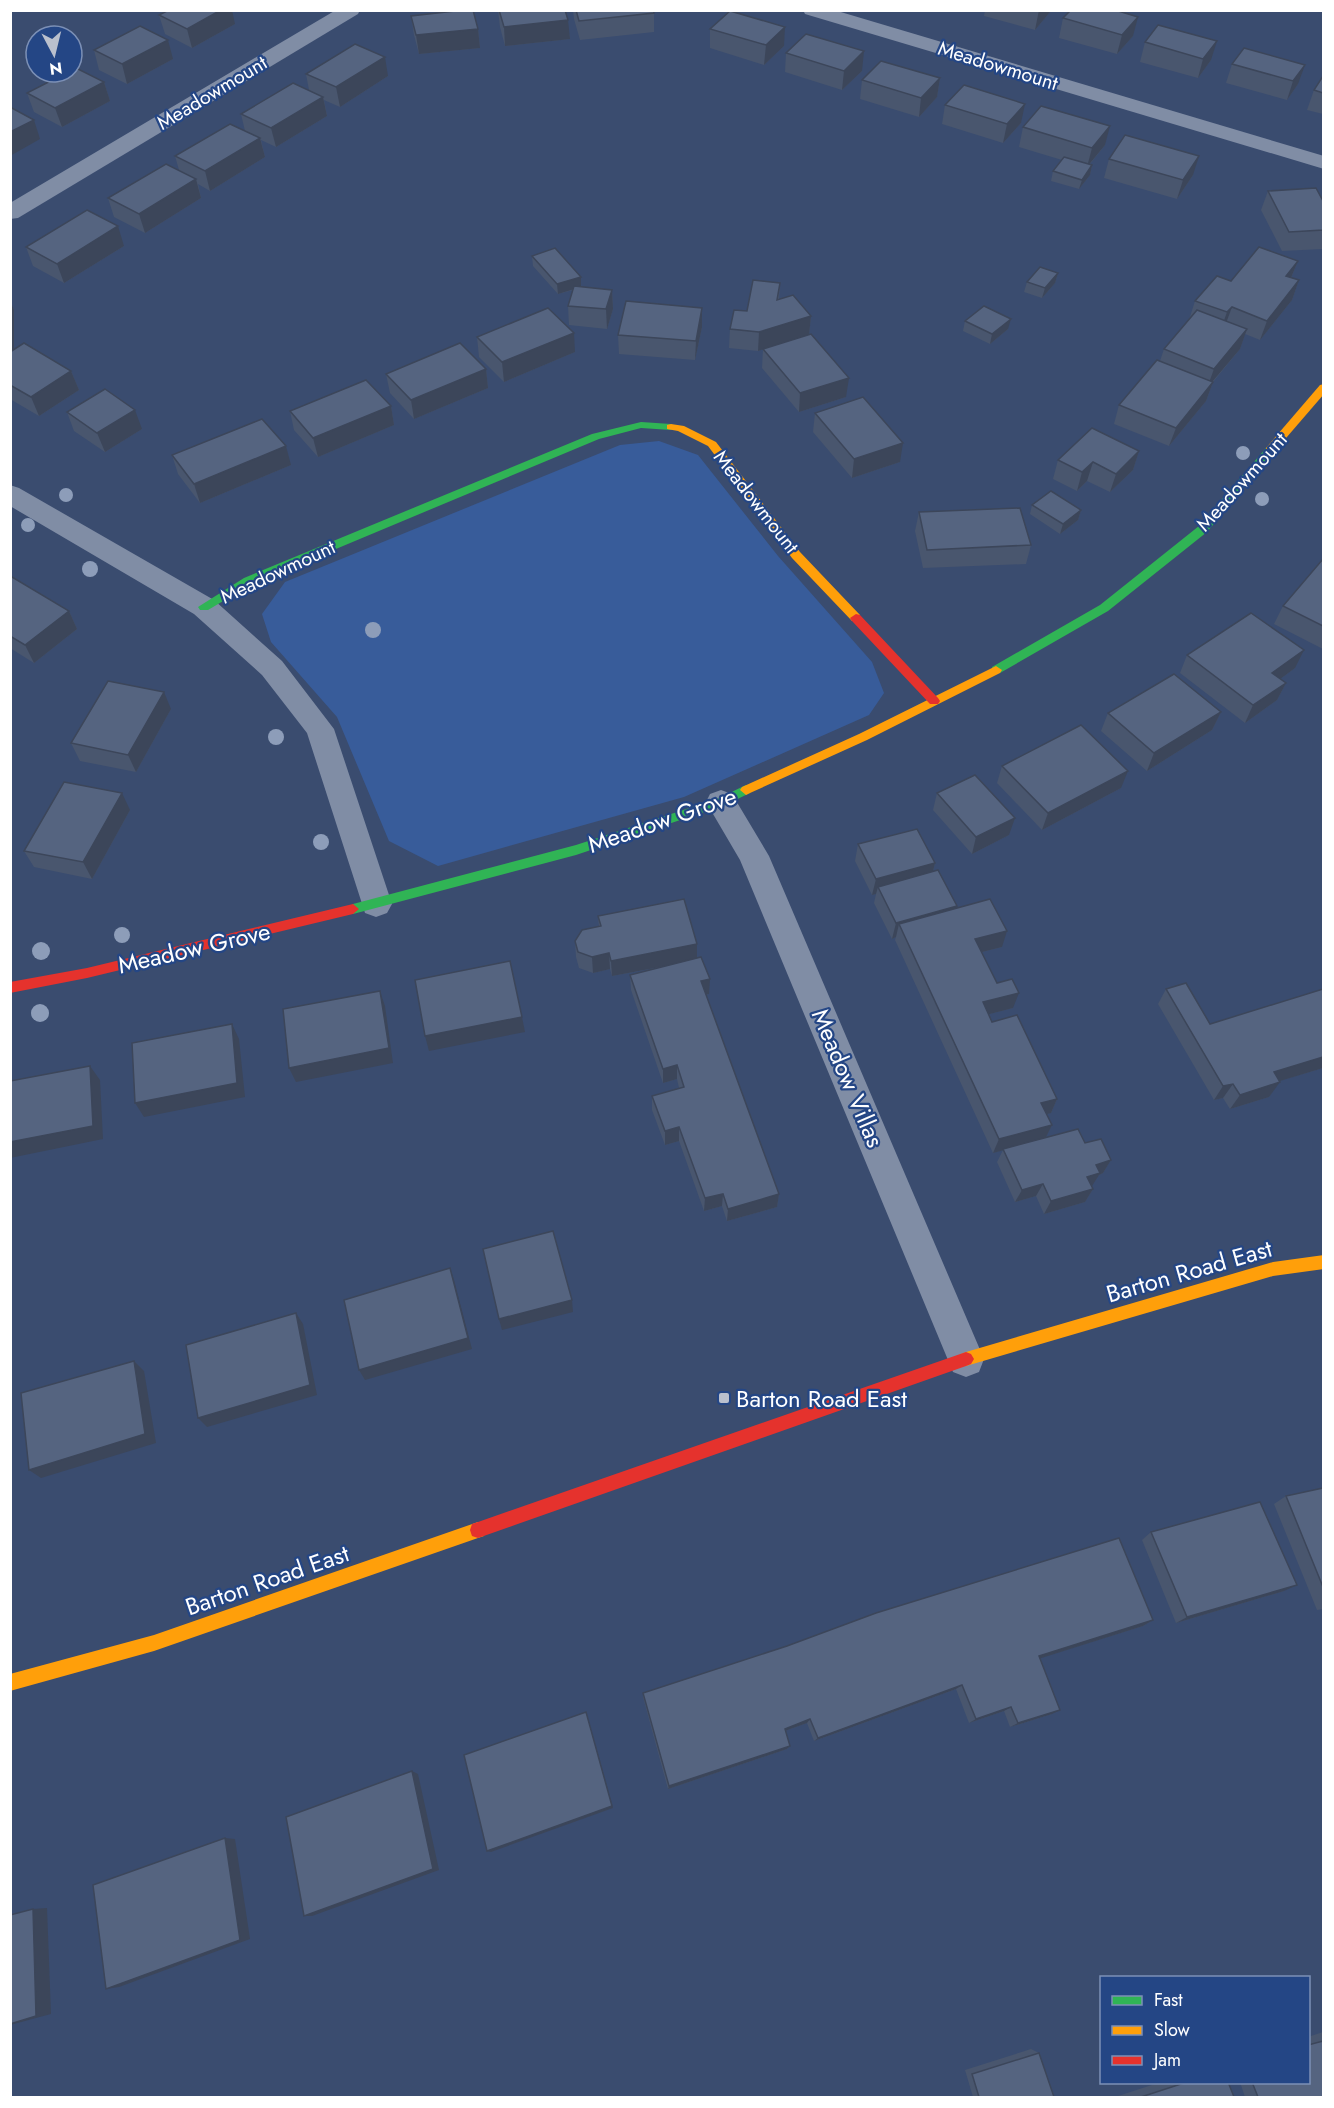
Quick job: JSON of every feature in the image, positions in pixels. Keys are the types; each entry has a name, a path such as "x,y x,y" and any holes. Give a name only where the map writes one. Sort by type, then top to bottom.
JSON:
{"street":[{"name":"Meadowmount","path":"10,213 351,10"},
{"name":"Meadowmount","path":"812,10 1323,163"},
{"name":"Meadowmount","path":"10,494 204,607 248,581 596,436 641,425 680,428 712,444 796,555 934,701 1020,658 1104,608 1203,529 1323,387"},
{"path":"204,607 272,668 320,729 376,904"},
{"name":"Meadow Grove","path":"10,988 87,973 376,904 576,850 721,802 863,737 934,701"},
{"name":"Meadow Villas","path":"721,802 754,856 966,1359"},
{"name":"Barton Road East","path":"10,1683 154,1644 966,1359 1273,1269 1323,1262"}],"shaded area":[{"path":"659,441 698,455 778,556 872,662 884,693 869,715 684,797 438,866 389,841 337,717 271,642 262,614 285,582 620,445"}],"building":[{"path":"169,10 221,10 187,29 159,15"},
{"path":"473,10 478,29 416,35 411,16"},
{"path":"499,10 565,10 568,20 504,27"},
{"path":"576,10 653,10 654,13 579,21"},
{"path":"1071,10 1115,10 1138,17 1122,35 1063,18"},
{"path":"730,11 785,27 766,45 710,29"},
{"path":"1158,25 1217,41 1203,59 1145,42"},
{"path":"140,26 168,40 122,64 94,50"},
{"path":"806,34 864,51 844,71 786,53"},
{"path":"355,44 385,57 336,87 306,74"},
{"path":"1244,48 1305,65 1293,81 1232,64"},
{"path":"881,61 940,78 921,98 862,80"},
{"path":"84,72 104,82 55,108 27,93 45,84 84,84"},
{"path":"1323,76 1323,93 1314,90"},
{"path":"293,83 323,97 271,128 241,114"},
{"path":"964,85 1025,104 1007,124 945,105"},
{"path":"1041,106 1110,126 1092,148 1023,127"},
{"path":"10,107 34,120 10,132"},
{"path":"230,124 260,138 205,171 175,156"},
{"path":"1125,135 1199,156 1183,180 1109,159"},
{"path":"1064,157 1092,165 1082,180 1053,171"},
{"path":"166,164 196,179 139,214 108,198"},
{"path":"1316,188 1323,201 1323,230 1289,232 1268,191"},
{"path":"87,210 118,226 57,264 26,247"},
{"path":"1259,247 1298,261 1286,276 1299,280 1267,321 1232,307 1227,312 1195,301 1217,276 1231,281"},
{"path":"555,248 581,277 557,284 532,256"},
{"path":"1040,267 1058,273 1045,288 1027,282"},
{"path":"753,280 780,283 777,300 793,295 811,316 759,332 730,329 734,310 747,311"},
{"path":"574,286 612,290 606,309 568,306"},
{"path":"626,301 702,308 696,341 618,335"},
{"path":"984,306 1011,319 992,334 965,321"},
{"path":"548,308 574,333 502,362 477,337"},
{"path":"1197,310 1247,329 1214,369 1164,349"},
{"path":"811,334 849,378 800,393 763,349"},
{"path":"24,343 71,371 31,397 10,385 10,352"},
{"path":"460,343 486,369 411,400 386,374"},
{"path":"1157,360 1213,382 1176,428 1119,405"},
{"path":"366,380 391,406 313,438 290,411"},
{"path":"105,389 135,410 97,433 67,412"},
{"path":"863,397 903,443 854,459 815,413"},
{"path":"262,419 286,446 194,484 172,455"},
{"path":"1092,428 1139,451 1116,474 1093,462 1082,472 1058,460"},
{"path":"1051,491 1081,510 1063,524 1032,505"},
{"path":"1020,508 1031,545 927,550 919,512"},
{"path":"1323,559 1323,626 1283,606"},
{"path":"12,577 69,611 25,645 10,636 10,578"},
{"path":"1251,613 1304,650 1272,673 1286,683 1253,705 1187,655"},
{"path":"1174,674 1221,712 1154,753 1108,713"},
{"path":"108,681 164,692 128,755 71,743"},
{"path":"1081,725 1128,771 1048,813 1002,766"},
{"path":"975,775 1015,818 976,837 937,793"},
{"path":"64,782 122,793 83,862 24,851"},
{"path":"917,829 935,863 876,879 858,844"},
{"path":"938,870 957,906 896,923 878,887"},
{"path":"684,899 697,944 611,961 609,953 592,957 578,952 575,941 582,930 601,926 598,916"},
{"path":"990,899 1007,931 975,939 997,983 1012,979 1019,993 983,1002 992,1022 1017,1015 1057,1099 1041,1103 1052,1125 999,1139 899,924"},
{"path":"701,957 710,979 701,981 779,1194 728,1209 723,1194 705,1198 679,1127 665,1131 652,1096 684,1087 677,1065 663,1069 630,975"},
{"path":"510,961 522,1017 425,1036 415,980"},
{"path":"1186,983 1210,1024 1323,989 1323,1057 1274,1072 1280,1082 1240,1095 1233,1084 1223,1086 1166,989"},
{"path":"380,991 389,1048 289,1068 283,1009"},
{"path":"232,1024 237,1083 135,1103 132,1043"},
{"path":"90,1066 93,1126 10,1142 10,1081"},
{"path":"1078,1129 1085,1143 1101,1139 1111,1160 1096,1165 1100,1173 1087,1177 1093,1189 1051,1201 1043,1184 1022,1190 1003,1149"},
{"path":"553,1231 572,1300 499,1319 483,1249"},
{"path":"450,1268 468,1338 359,1370 344,1300"},
{"path":"296,1313 310,1385 198,1418 186,1345"},
{"path":"134,1361 145,1434 29,1470 21,1393"},
{"path":"1323,1488 1323,1587 1286,1496"},
{"path":"1260,1502 1297,1585 1187,1617 1151,1532"},
{"path":"1119,1538 1153,1620 1039,1656 1060,1710 1018,1723 1011,1707 976,1719 962,1685 818,1738 810,1719 785,1729 790,1746 669,1786 643,1693 787,1646 876,1613"},
{"path":"586,1712 612,1806 487,1851 464,1755"},
{"path":"412,1771 433,1869 304,1916 286,1817"},
{"path":"225,1838 240,1940 106,1989 93,1885"},
{"path":"33,1909 36,2016 10,2024 10,1915"},
{"path":"1323,2041 1323,2097 1258,2097 1253,2084 1310,2084 1310,2044"},
{"path":"1039,2053 1054,2097 979,2097 972,2074"},
{"path":"1181,2084 1229,2084 1234,2097 1141,2097"}],"traffic: fast":[{"path":"204,607 248,581 596,436 641,425 671,427"},
{"path":"996,670 1104,608 1203,529 1270,450"},
{"path":"353,909 576,850 721,802 746,790"}],"traffic: slow":[{"path":"1270,450 1324,387"},
{"path":"671,427 680,428 712,444 796,555 856,618"},
{"path":"746,790 863,737 996,670"},
{"path":"966,1359 1273,1269 1324,1262"},
{"path":"10,1683 154,1643 478,1530"}],"traffic: jam":[{"path":"856,618 934,701"},
{"path":"10,988 87,973 353,909"},
{"path":"478,1530 966,1359"}],"place":[{"name":"Barton Road East","path":"724,1398"}]}
